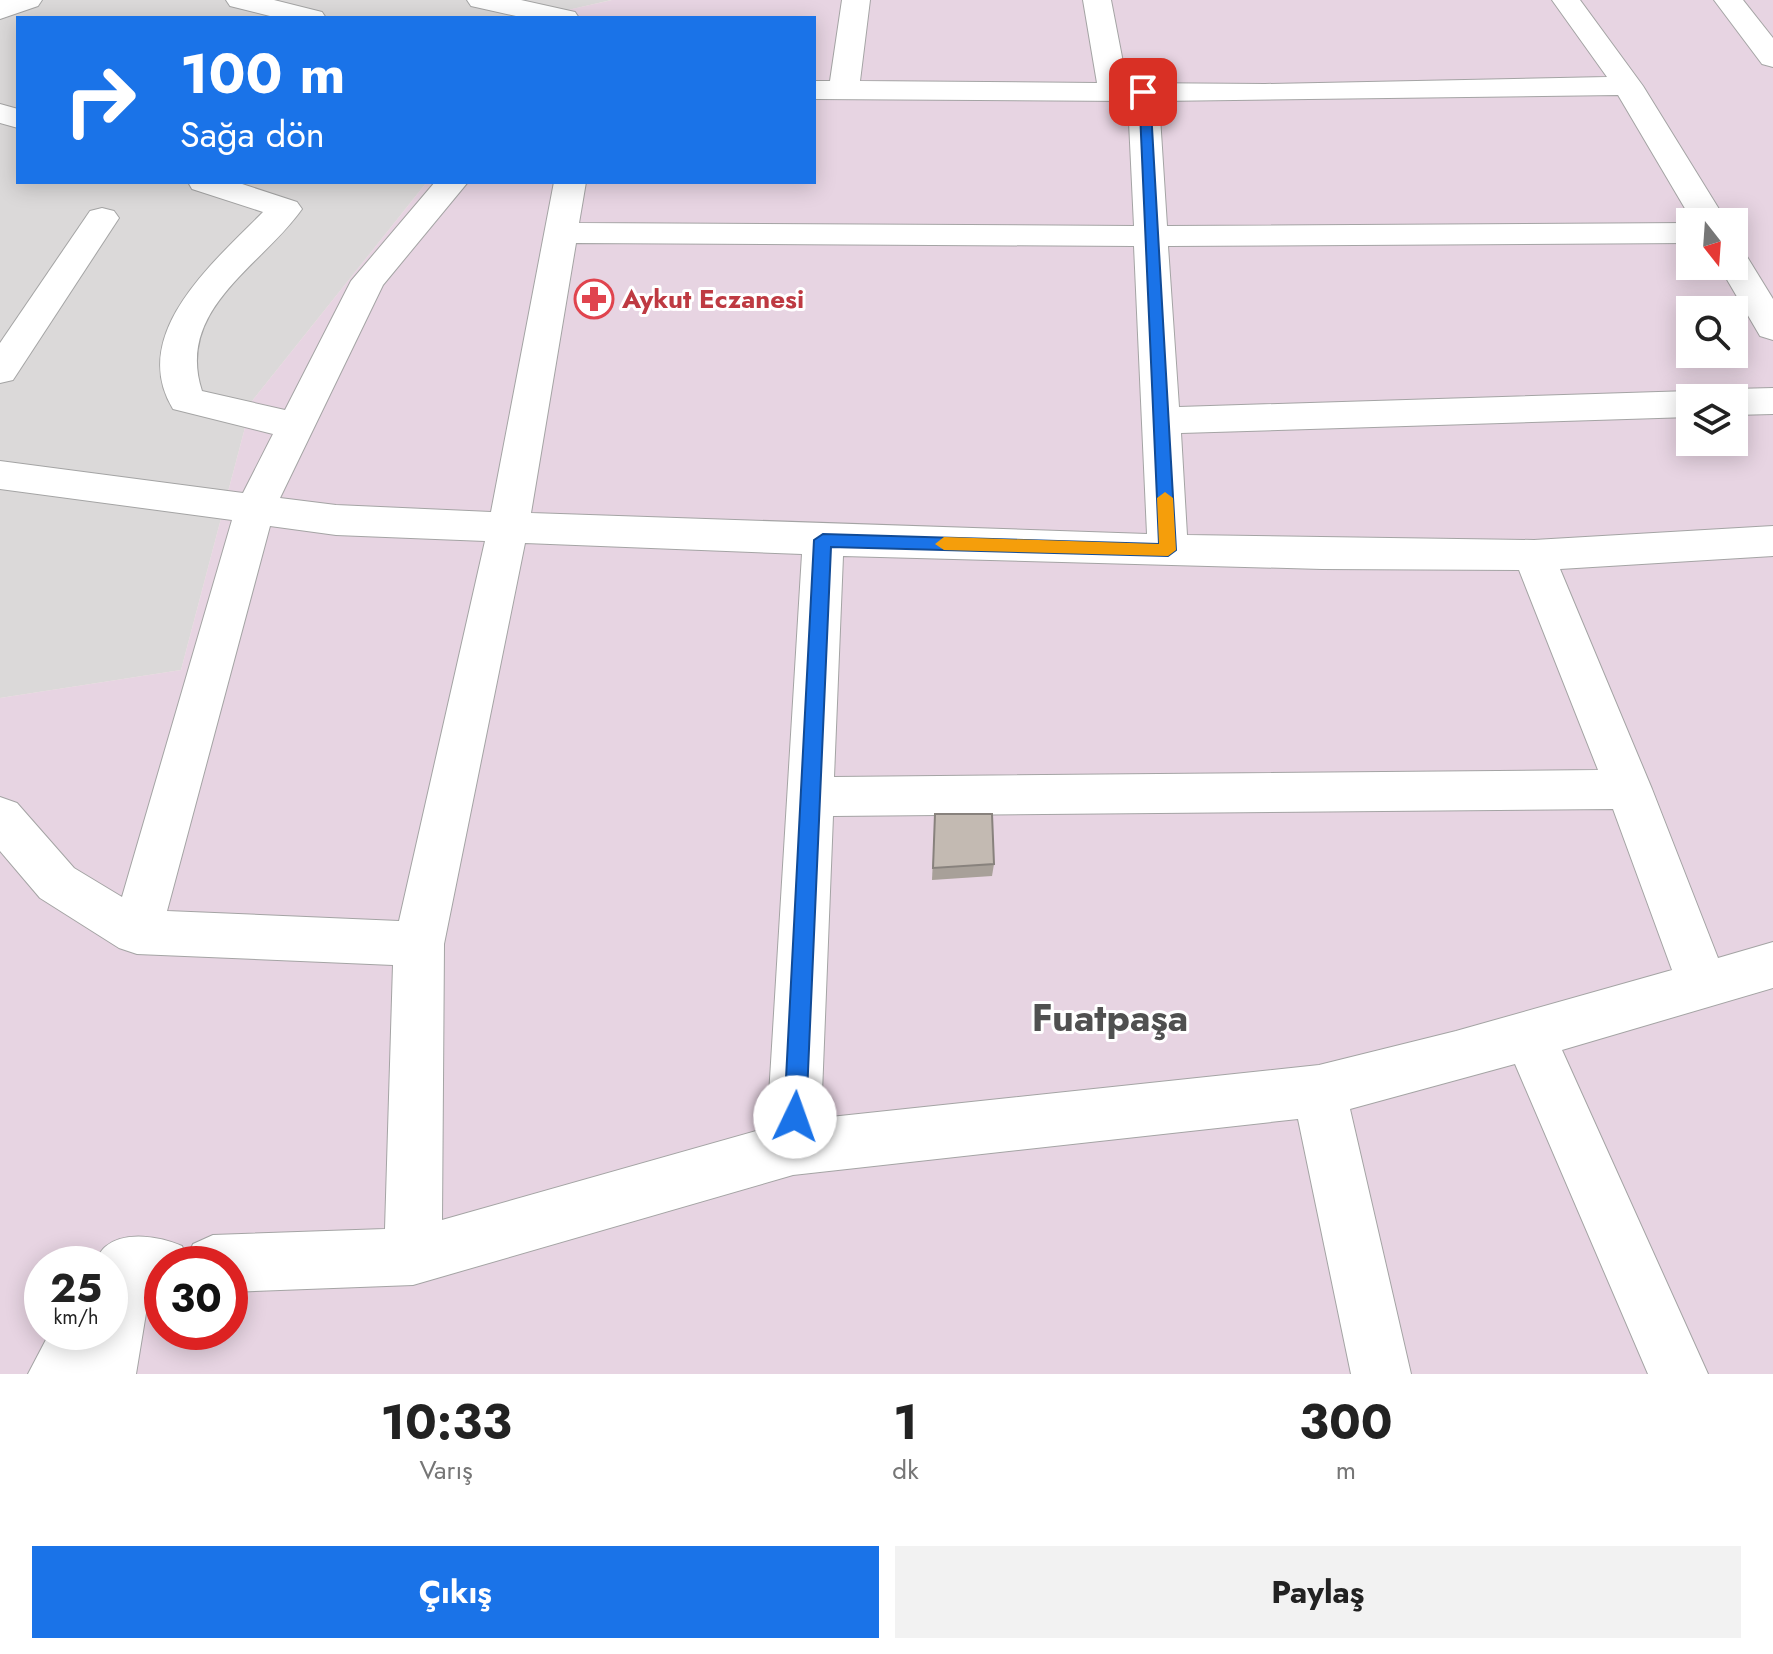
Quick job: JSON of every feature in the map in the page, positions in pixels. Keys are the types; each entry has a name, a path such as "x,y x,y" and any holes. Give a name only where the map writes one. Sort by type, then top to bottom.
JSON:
{"street":[{"path":"0,11 28,0"},
{"path":"240,0 304,16"},
{"path":"481,0 579,15"},
{"path":"856,0 829,90 1265,93 1628,86"},
{"path":"1097,0 1129,92 1151,236 1168,550"},
{"path":"1566,0 1628,86 1702,208"},
{"path":"1728,0 1773,58"},
{"path":"210,184 285,209 224,271 189,315 177,371 186,400 296,426"},
{"path":"137,932 255,509 368,281 450,184"},
{"path":"413,1257 419,944 508,527 570,184"},
{"path":"0,371 102,218"},
{"path":"560,233 1151,236 1676,233"},
{"path":"1744,280 1773,328"},
{"path":"1748,402 1773,401"},
{"path":"1161,421 1676,404"},
{"path":"0,475 336,520 823,540 1168,550 1534,555 1773,541"},
{"path":"793,1148 823,540"},
{"path":"1534,555 1629,789 1703,985"},
{"path":"809,797 1629,789"},
{"path":"0,817 57,883 137,932 419,944"},
{"path":"248,1263 413,1257 793,1148 1319,1091 1773,965"},
{"path":"1529,1035 1678,1374"},
{"path":"1319,1091 1381,1374"},
{"path":"106,1374 132,1275"},
{"path":"58,1374 73,1350"}],"shaded area":[{"path":"0,0 611,0 564,11 560,16 16,16 16,184 425,184 252,401 181,670 0,698"},
{"path":"612,0 1773,0 1773,1374 0,1374 0,698 181,670 252,401 425,184 816,184 816,16 559,16 563,11"}],"building":[{"path":"935,814 992,814 994,864 933,868"}],"slow traffic":[{"path":"944,544 1168,550 1165,498"}],"place":[{"name":"Aykut Eczanesi","path":"594,299"}],"district":[{"name":"Fuatpaşa","path":"1110,1018"}],"route":[{"path":"795,1117 823,540 1168,550 1143,92"}]}
